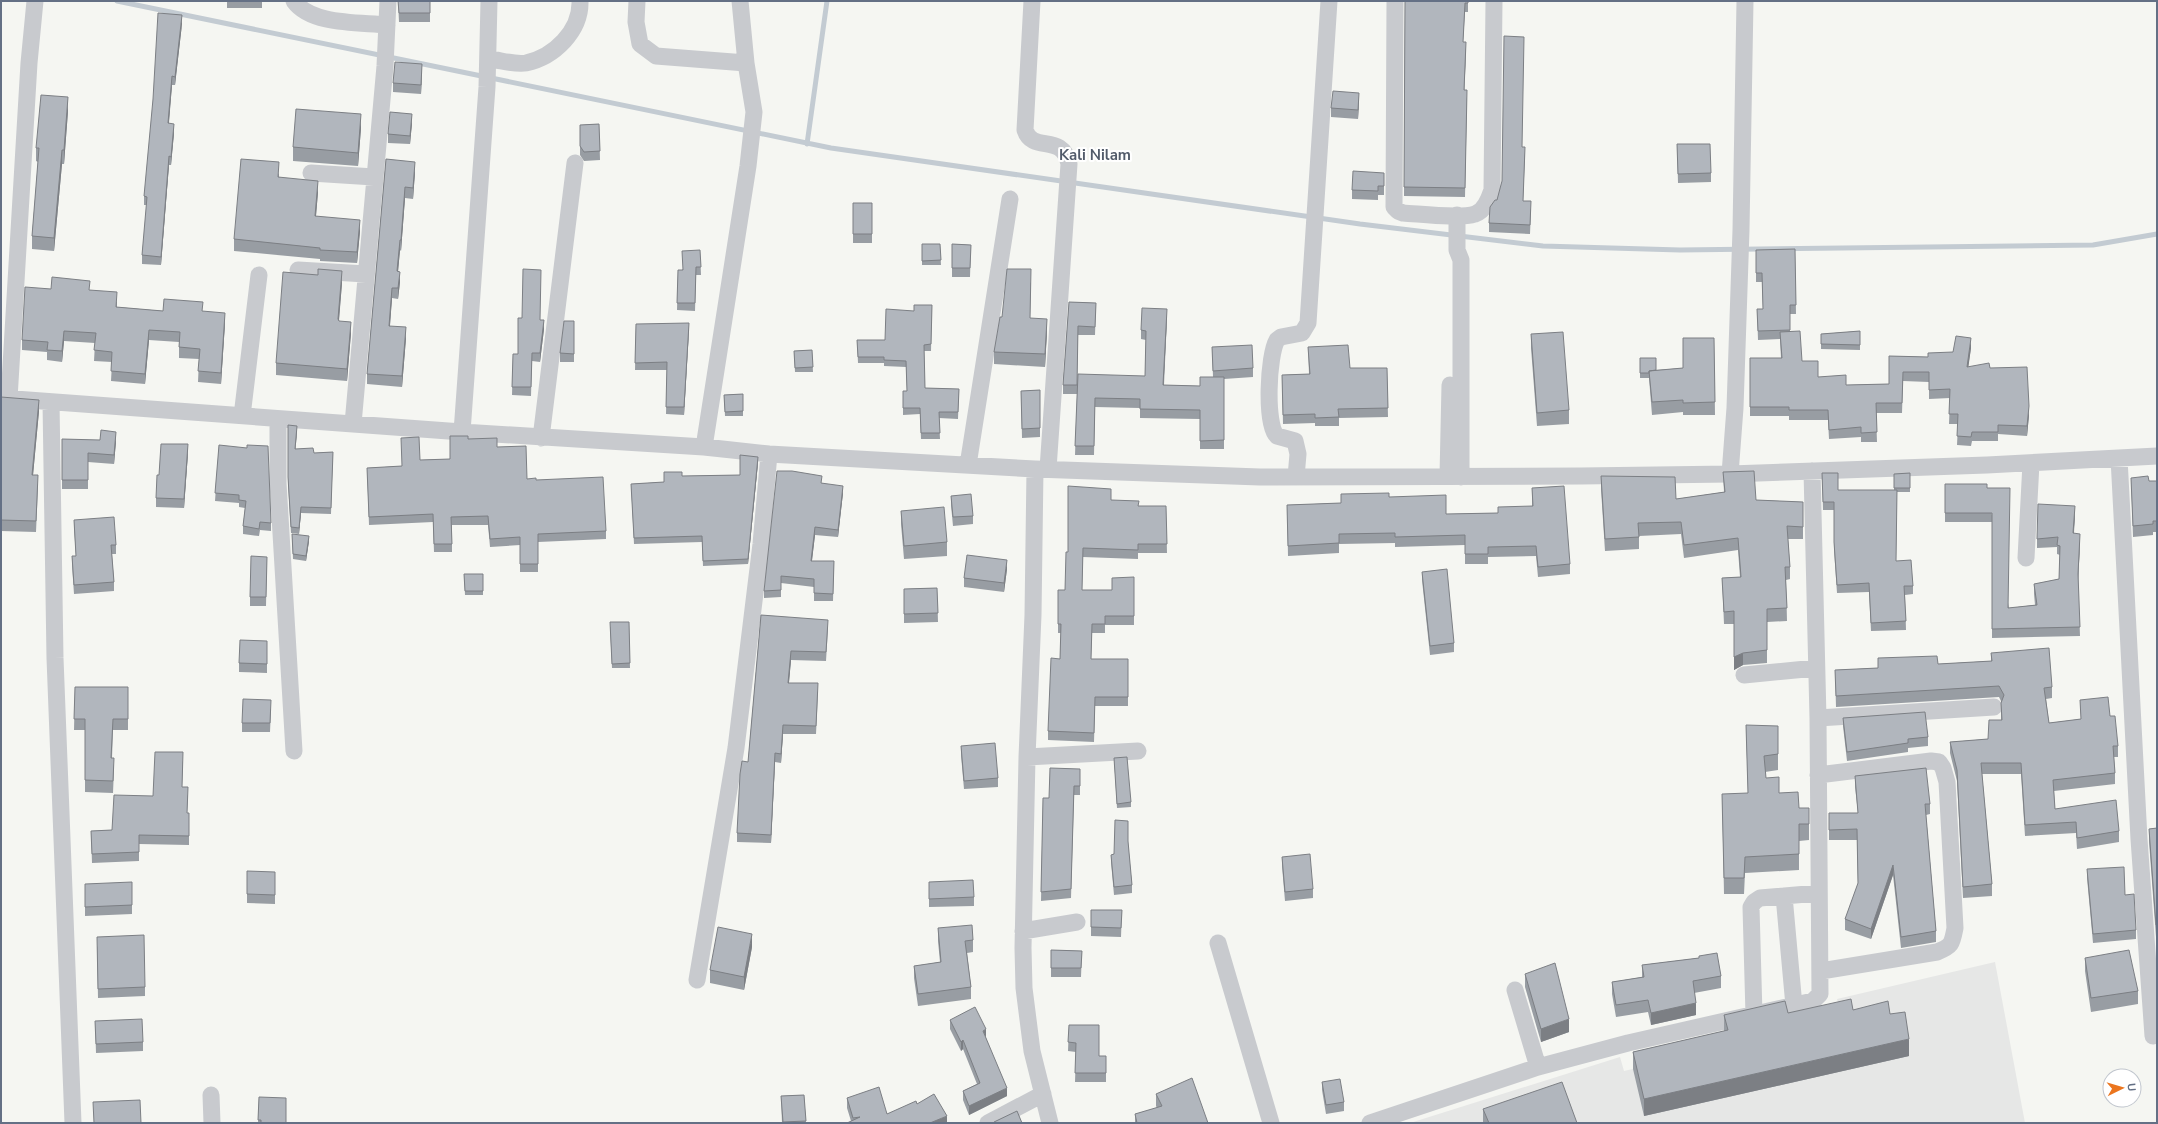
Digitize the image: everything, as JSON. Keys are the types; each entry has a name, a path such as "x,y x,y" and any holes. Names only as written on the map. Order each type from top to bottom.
{"street":[{"path":"294,1 302,10 321,18 388,24"},
{"path":"353,424 374,177 387,47 388,1"},
{"path":"462,432 489,59 489,1"},
{"path":"489,59 525,63 553,52 573,30 580,9 580,1"},
{"path":"637,1 636,22 640,44 656,56 746,64"},
{"path":"704,447 748,166 754,112 746,64 740,1"},
{"path":"1032,1 1025,130 1028,137 1033,141 1057,146 1067,153 1069,164 1041,469 1027,757 1023,931 1024,988 1027,1018 1032,1051 1050,1123"},
{"path":"1296,477 1298,454 1295,441 1277,436 1271,426 1271,370 1276,340 1281,337 1302,332 1308,323 1329,1"},
{"path":"1395,1 1394,207 1398,212 1457,233"},
{"path":"1454,476 1456,339 1460,260 1457,233 1488,203 1492,190 1494,1"},
{"path":"1730,474 1735,408 1742,230 1745,1"},
{"path":"35,2 29,63 5,399 242,416 278,420 541,438 704,447 769,454 1041,469 1296,477 1730,474 2031,463 2157,456"},
{"path":"541,438 575,163"},
{"path":"311,173 374,177"},
{"path":"968,465 1010,199"},
{"path":"298,270 366,274"},
{"path":"242,416 259,275"},
{"path":"51,402 55,658 73,1123"},
{"path":"278,420 278,483 294,751"},
{"path":"697,980 736,748 761,544 769,454"},
{"path":"2119,458 2139,839 2153,1036"},
{"path":"2026,558 2031,463"},
{"path":"1370,1123 1538,1067 1628,1043 1794,1006 1813,1001 1820,994 1818,718 1812,470"},
{"path":"1744,675 1816,668"},
{"path":"1818,718 1994,707"},
{"path":"1027,757 1138,751"},
{"path":"1818,775 1931,761 1939,762 1943,768 1947,782 1955,928 1952,942 1948,948 1937,952 1820,971"},
{"path":"1754,1015 1751,907 1754,902 1760,898 1819,893"},
{"path":"1784,896 1794,1006"},
{"path":"1023,931 1077,922"},
{"path":"1218,943 1271,1123"},
{"path":"1515,990 1538,1067"},
{"path":"988,1123 1043,1094"},
{"path":"211,1095 212,1123"}],"shaded area":[{"path":"1995,962 2025,1123 1410,1123 1620,1057 1624,1071 1728,1047 1723,1027 1842,1017 1837,999"}],"building":[{"path":"398,1 430,1 430,13 399,13"},
{"path":"1405,1 1468,1 1468,3 1465,3 1463,42 1466,42 1464,90 1467,90 1465,188 1404,187"},
{"path":"158,13 182,15 175,77 172,76 168,123 174,124 171,157 169,156 161,257 142,255 147,197 144,196 153,99"},
{"path":"1504,36 1524,37 1522,147 1525,147 1523,201 1531,201 1530,225 1489,223 1490,207 1495,200 1497,200 1502,181"},
{"path":"395,62 422,64 421,85 393,83"},
{"path":"1333,91 1359,93 1358,110 1331,108"},
{"path":"41,95 68,97 64,150 62,150 54,238 32,236 39,148 36,148"},
{"path":"296,109 361,114 358,153 293,147"},
{"path":"390,112 412,114 410,136 388,134"},
{"path":"599,124 600,151 584,152 580,146 580,125"},
{"path":"1677,144 1710,144 1711,173 1678,174"},
{"path":"241,159 279,162 278,177 318,181 315,216 360,220 357,252 320,250 320,248 234,239"},
{"path":"386,159 415,162 413,188 405,187 397,271 400,272 398,288 392,288 389,326 406,327 402,376 367,374"},
{"path":"1353,171 1384,173 1384,186 1378,186 1378,191 1352,190"},
{"path":"853,203 872,203 872,234 853,234"},
{"path":"922,244 940,244 941,260 922,261"},
{"path":"952,244 971,245 970,268 952,268"},
{"path":"1795,249 1796,305 1790,305 1790,330 1758,331 1757,309 1763,309 1762,273 1756,273 1756,250"},
{"path":"700,250 701,267 696,267 695,303 677,303 678,270 683,270 682,251"},
{"path":"318,269 342,271 338,319 339,321 351,322 347,369 276,363 283,272 318,275"},
{"path":"523,269 541,270 540,320 544,320 540,353 532,353 531,387 512,387 513,354 518,354 518,318 522,318"},
{"path":"1007,269 1031,269 1030,318 1047,319 1045,354 994,352 1000,317 1002,317"},
{"path":"52,277 90,281 89,290 117,292 116,307 163,311 164,299 203,302 202,311 225,313 221,373 198,371 200,349 179,347 180,332 149,330 145,374 111,371 112,352 94,350 96,333 64,331 62,351 47,350 48,342 22,340 25,287 51,289"},
{"path":"1069,302 1096,303 1095,327 1078,326 1077,385 1063,385"},
{"path":"914,305 932,305 931,344 924,345 925,388 959,389 958,412 939,412 940,433 921,433 920,408 903,408 903,391 907,391 906,361 884,360 884,357 858,357 857,340 885,340 886,309 914,311"},
{"path":"1142,308 1167,309 1163,385 1200,386 1200,377 1224,377 1224,440 1200,441 1200,410 1140,409 1140,399 1095,398 1094,446 1075,446 1078,374 1145,376 1146,331 1141,330"},
{"path":"564,321 574,321 574,354 560,353"},
{"path":"689,323 684,407 666,407 667,362 635,363 636,324"},
{"path":"1800,331 1802,361 1818,361 1818,377 1846,375 1846,385 1889,384 1889,356 1928,357 1928,353 1953,352 1956,336 1971,338 1967,367 1989,363 1990,368 2027,367 2029,406 2027,426 1998,425 1998,432 1972,432 1971,437 1957,436 1958,414 1949,414 1950,389 1929,390 1929,372 1903,372 1902,403 1876,403 1877,432 1861,433 1861,427 1829,430 1828,410 1789,410 1789,407 1750,407 1750,358 1782,358 1780,332"},
{"path":"1860,331 1860,345 1821,344 1821,334"},
{"path":"1563,332 1569,410 1537,413 1531,334"},
{"path":"1683,338 1714,338 1715,402 1683,403 1683,400 1652,402 1649,371 1683,368"},
{"path":"1252,345 1253,368 1213,371 1212,347"},
{"path":"1348,345 1350,368 1387,368 1388,408 1338,409 1339,417 1315,418 1315,414 1283,415 1282,375 1310,374 1308,347"},
{"path":"812,350 813,367 795,368 794,351"},
{"path":"1640,358 1656,358 1656,370 1649,371 1649,373 1640,373"},
{"path":"1040,390 1040,428 1022,429 1021,391"},
{"path":"743,394 743,411 725,412 724,395"},
{"path":"1,397 39,400 32,475 38,475 36,521 1,520"},
{"path":"288,425 297,426 295,449 313,448 314,453 333,452 331,508 301,507 299,528 291,527 288,477"},
{"path":"101,430 116,432 114,455 88,453 88,480 62,480 62,439 100,440"},
{"path":"450,436 468,436 468,439 497,438 497,447 526,446 527,479 536,478 536,480 603,477 606,531 538,534 538,564 520,564 520,537 490,539 488,516 451,517 452,544 434,544 433,514 369,517 367,468 402,466 401,438 419,437 420,460 450,459"},
{"path":"161,444 188,444 184,499 156,498"},
{"path":"219,445 247,448 247,445 268,446 271,523 260,522 259,529 243,526 246,501 239,500 239,495 215,493"},
{"path":"740,455 758,457 748,559 703,561 702,536 634,538 631,484 664,482 664,472 682,472 682,476 740,475"},
{"path":"777,471 792,471 822,476 821,483 843,486 838,530 815,527 811,561 834,561 833,594 814,593 814,579 781,576 781,590 764,591"},
{"path":"1754,471 1756,500 1803,502 1803,527 1787,526 1790,567 1785,567 1787,608 1767,609 1767,650 1743,653 1734,657 1734,611 1724,612 1722,578 1741,577 1738,538 1684,545 1681,522 1638,523 1639,537 1605,539 1601,476 1675,477 1676,499 1725,492 1723,472"},
{"path":"1822,473 1838,473 1838,490 1897,490 1896,561 1911,560 1913,586 1904,586 1906,621 1871,623 1869,583 1837,585 1834,542 1834,502 1823,502"},
{"path":"1910,473 1910,488 1894,488 1894,474"},
{"path":"2148,476 2149,481 2157,481 2157,521 2153,521 2153,524 2133,526 2131,478"},
{"path":"1945,484 1987,484 1987,488 2010,488 2008,608 2037,605 2034,584 2059,579 2060,546 2057,545 2058,537 2037,539 2038,504 2075,506 2073,533 2080,534 2078,574 2080,627 1992,629 1992,513 1945,513"},
{"path":"1068,486 1111,489 1111,500 1139,501 1138,506 1166,506 1167,544 1138,544 1138,550 1083,548 1082,590 1112,590 1112,578 1134,577 1134,616 1105,616 1105,624 1092,624 1091,659 1128,659 1128,697 1095,697 1094,733 1048,731 1051,658 1060,659 1061,624 1058,624 1058,590 1065,590 1066,552 1068,552"},
{"path":"1564,486 1570,564 1538,567 1536,546 1488,547 1488,554 1465,554 1465,535 1395,537 1395,533 1339,534 1339,543 1288,546 1287,505 1341,503 1341,494 1389,493 1389,497 1446,495 1446,514 1498,513 1498,507 1533,506 1532,488"},
{"path":"971,494 973,516 953,517 951,496"},
{"path":"944,507 947,542 904,546 901,511"},
{"path":"114,517 116,545 111,545 114,582 74,585 72,556 76,556 74,520"},
{"path":"292,534 309,536 306,556 293,554"},
{"path":"967,555 1007,560 1004,583 964,578"},
{"path":"251,556 267,557 266,597 250,597"},
{"path":"1447,569 1454,643 1430,646 1422,572"},
{"path":"464,574 483,574 483,591 465,591"},
{"path":"937,588 938,613 904,614 904,589"},
{"path":"761,615 828,620 826,652 791,651 788,683 818,683 816,726 783,725 781,754 775,753 771,835 737,833 740,774 742,761 748,762"},
{"path":"610,622 629,622 630,663 612,664"},
{"path":"240,640 267,641 267,664 239,663"},
{"path":"2049,648 2052,687 2044,688 2049,723 2081,719 2080,700 2108,697 2110,716 2115,716 2118,746 2113,746 2115,773 2053,780 2055,809 2116,800 2119,831 2077,838 2076,822 2025,825 2021,763 1981,763 1992,884 1963,887 1957,770 1950,742 1988,739 1989,720 2002,720 2001,703 2004,695 1999,686 1836,696 1835,670 1878,668 1878,658 1937,656 1938,664 1992,661 1991,653"},
{"path":"75,687 128,687 128,719 113,719 111,758 114,758 113,781 85,780 85,719 74,719"},
{"path":"243,699 271,700 270,723 242,723"},
{"path":"1925,712 1928,737 1908,739 1908,743 1847,752 1843,718"},
{"path":"1746,725 1778,726 1778,754 1764,756 1766,778 1779,777 1779,793 1798,792 1799,808 1809,808 1809,824 1799,824 1799,854 1745,857 1744,878 1724,878 1722,794 1748,793"},
{"path":"995,743 998,778 964,781 961,746"},
{"path":"155,752 183,752 182,787 188,787 187,813 189,813 189,836 139,835 139,852 92,854 91,831 112,830 114,795 153,796"},
{"path":"1127,757 1131,802 1117,804 1114,758"},
{"path":"1050,768 1080,769 1080,786 1074,786 1071,889 1041,892 1043,798 1049,798"},
{"path":"1926,768 1930,804 1925,804 1936,931 1901,937 1893,865 1871,929 1845,919 1858,883 1857,829 1829,830 1829,813 1858,813 1855,776"},
{"path":"1115,820 1128,821 1128,841 1132,885 1114,887 1111,855 1114,854"},
{"path":"2157,828 2157,925 2156,925 2149,829"},
{"path":"1310,854 1313,889 1285,892 1282,857"},
{"path":"2124,867 2125,895 2134,894 2136,930 2093,934 2087,869"},
{"path":"247,871 275,872 275,895 247,894"},
{"path":"973,880 974,897 929,899 929,882"},
{"path":"132,882 132,905 85,907 85,884"},
{"path":"1091,910 1122,910 1121,928 1091,927"},
{"path":"972,925 973,940 965,941 971,987 918,994 914,966 941,962 938,928"},
{"path":"718,927 752,934 744,977 710,970"},
{"path":"144,935 145,987 98,989 97,937"},
{"path":"1051,950 1082,951 1081,968 1051,968"},
{"path":"2129,950 2138,991 2091,998 2085,958"},
{"path":"1717,953 1721,976 1693,981 1696,1003 1651,1013 1648,1000 1616,1005 1612,982 1644,977 1642,965 1699,958 1699,956"},
{"path":"1555,963 1569,1019 1541,1029 1525,974"},
{"path":"1851,999 1853,1010 1888,1001 1890,1014 1905,1012 1909,1039 1644,1099 1633,1052 1728,1030 1724,1015 1785,1001 1788,1013"},
{"path":"975,1007 986,1029 983,1031 1007,1088 969,1106 963,1091 980,1083 963,1040 961,1042 950,1020"},
{"path":"142,1019 143,1042 96,1044 95,1021"},
{"path":"1069,1025 1099,1025 1099,1056 1106,1056 1106,1073 1075,1073 1076,1043 1068,1042"},
{"path":"1192,1078 1208,1123 1137,1123 1135,1114 1162,1106 1156,1094"},
{"path":"1340,1079 1344,1102 1326,1105 1322,1082"},
{"path":"1562,1082 1577,1123 1489,1123 1483,1109"},
{"path":"879,1087 887,1114 916,1101 917,1104 934,1094 947,1116 930,1123 847,1123 860,1117 853,1118 847,1098"},
{"path":"804,1095 806,1121 783,1122 781,1096"},
{"path":"259,1097 286,1098 286,1123 261,1123 261,1120 258,1120"},
{"path":"140,1100 141,1123 94,1123 93,1102"},
{"path":"1017,1111 1022,1123 994,1122"}],"waterway":[{"path":"117,1 831,148 1360,224 1543,246 1680,250 2093,245 2157,234"},
{"path":"807,144 827,1"}],"district":[{"name":"Kali Nilam","path":"1095,155"}]}
